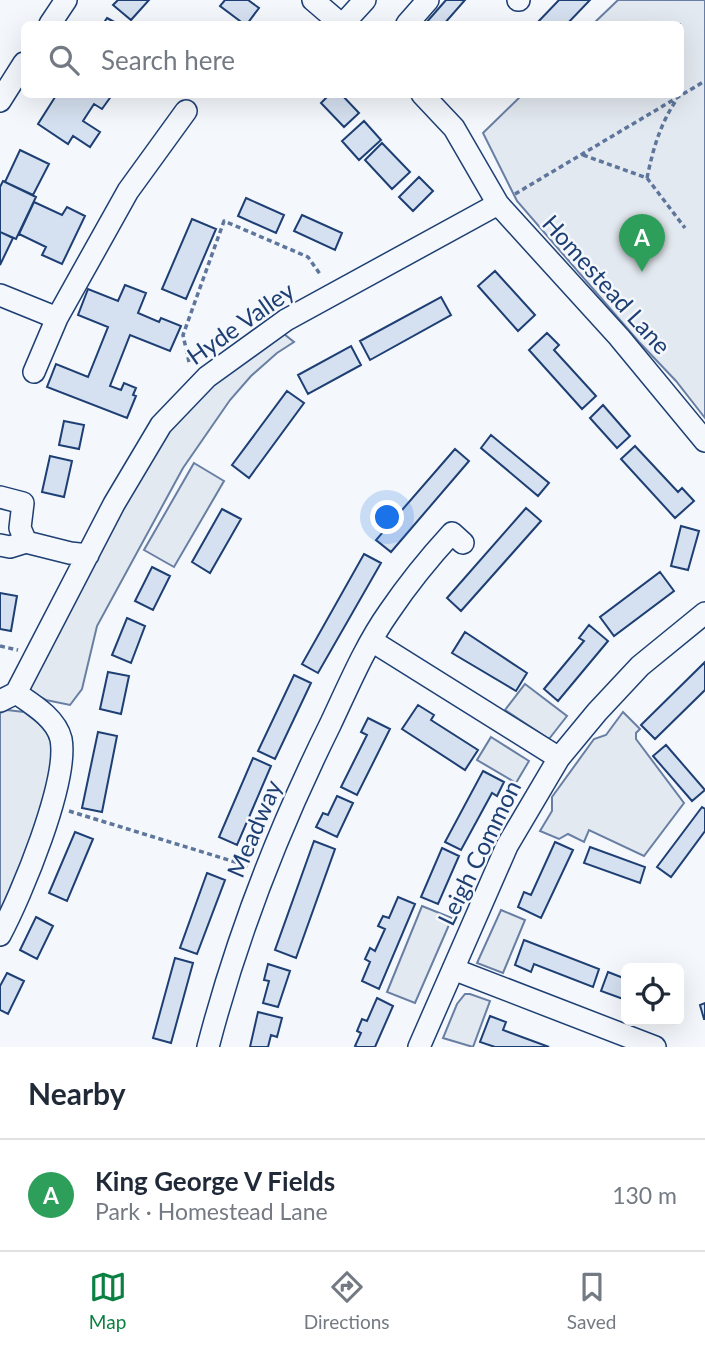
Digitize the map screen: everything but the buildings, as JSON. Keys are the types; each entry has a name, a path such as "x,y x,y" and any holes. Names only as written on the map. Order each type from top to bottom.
{"street":[{"path":"52,21 66,0"},
{"path":"313,0 338,21"},
{"path":"345,21 365,0"},
{"path":"410,21 428,0"},
{"path":"0,101 21,68"},
{"name":"Homestead Lane","path":"426,98 454,128 498,204 619,337 705,441"},
{"path":"34,372 57,318 128,191 186,111"},
{"name":"Hyde Valley","path":"8,697 114,504 161,425 206,377 286,320 498,204"},
{"path":"0,295 57,318"},
{"path":"0,498 23,503 20,528 26,542"},
{"name":"Meadway","path":"208,1047 223,988 264,871 316,752 372,641 387,614 426,561 452,533 463,543"},
{"path":"0,545 10,547 26,542 88,555"},
{"name":"Leigh Common","path":"419,1047 507,846 559,758 640,666 705,613"},
{"path":"372,641 559,758"},
{"path":"0,934 11,914 60,777 61,737 45,713 8,697"},
{"path":"453,970 649,1046"}],"path":[{"path":"684,94 705,81"},
{"path":"498,204 677,98"},
{"path":"647,178 654,145 665,118 678,98"},
{"path":"583,155 647,178 685,228"},
{"path":"189,362 183,335 224,221 308,257 320,274"},
{"path":"51,805 264,871"}],"shaded area":[{"path":"618,0 705,0 705,418 676,381 517,201 483,133 519,98 684,98 684,21 596,21"},
{"path":"279,330 294,342 251,376 230,400 183,468 97,626 82,689 70,705 46,700 25,689 167,428 213,381"},
{"path":"194,463 224,481 174,567 144,550"},
{"path":"525,684 567,716 549,739 505,710"},
{"path":"7,710 24,712 46,729 54,746 55,773 0,919 0,713"},
{"path":"623,712 640,729 636,733 636,739 684,803 644,856 589,830 584,842 568,834 559,839 540,831 552,811 552,797 594,739 606,735"},
{"path":"491,737 529,761 516,783 477,760"},
{"path":"422,906 452,918 415,1003 387,992"},
{"path":"501,910 525,920 503,973 477,963"},
{"path":"465,994 490,1001 473,1047 443,1038 457,1004"}],"place":[{"name":"King George V Fields","path":"642,272"}]}
